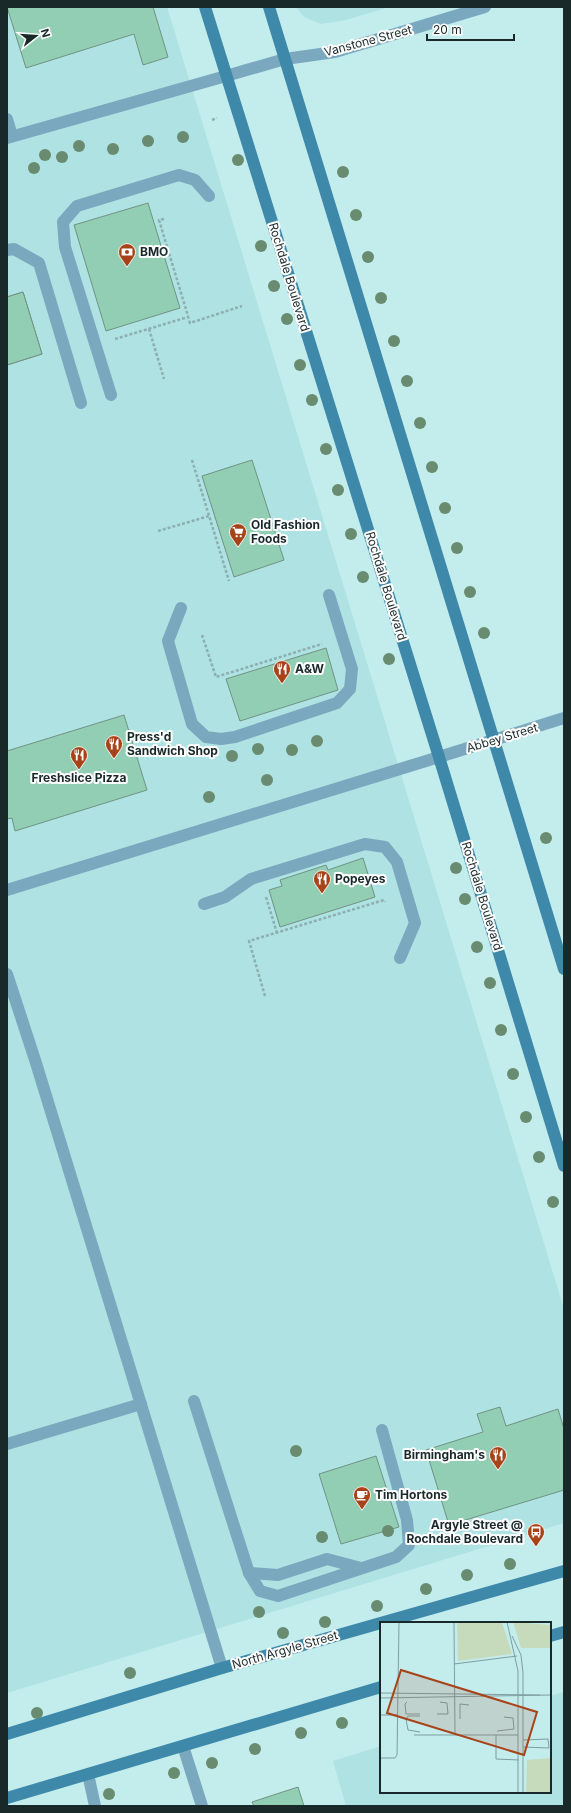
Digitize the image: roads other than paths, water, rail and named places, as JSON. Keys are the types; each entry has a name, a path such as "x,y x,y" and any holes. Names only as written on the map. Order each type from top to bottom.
{"street":[{"name":"Rochdale Boulevard","path":"206,7 226,76 439,757 564,1166"},
{"path":"269,7 564,970"},
{"name":"Vanstone Street","path":"9,137 285,59 335,52 485,7"},
{"path":"7,119 9,137"},
{"path":"111,395 65,246 64,222 77,206 179,175 195,180 209,196"},
{"path":"7,250 14,249 39,263 81,403"},
{"path":"181,608 168,641 192,724 206,737 221,739 235,737 336,703 350,689 352,669 329,595"},
{"name":"Abbey Street","path":"7,890 564,718"},
{"path":"204,904 225,897 251,879 365,844 384,847 397,862 415,923 400,958"},
{"path":"7,974 222,1668"},
{"path":"194,1401 249,1573 260,1590 278,1596 396,1557 409,1545 407,1520 382,1430"},
{"path":"7,1444 141,1404"},
{"path":"249,1573 278,1575 327,1559 361,1568"},
{"name":"North Argyle Street","path":"384,1622 564,1571"},
{"name":"North Argyle Street","path":"7,1734 222,1668 380,1623"},
{"path":"551,1636 564,1632"},
{"path":"7,1798 380,1687"},
{"path":"183,1746 202,1806"},
{"path":"88,1774 95,1806"}],"place":[{"name":"BMO","path":"127,267"},
{"name":"Old Fashion Foods","path":"238,547"},
{"name":"A&W","path":"282,684"},
{"name":"Press'd Sandwich Shop","path":"114,759"},
{"name":"Freshslice Pizza","path":"79,770"},
{"name":"Popeyes","path":"322,894"},
{"name":"Birmingham's","path":"498,1470"},
{"name":"Tim Hortons","path":"362,1510"},
{"name":"Argyle Street @ Rochdale Boulevard","path":"536,1547"}]}
